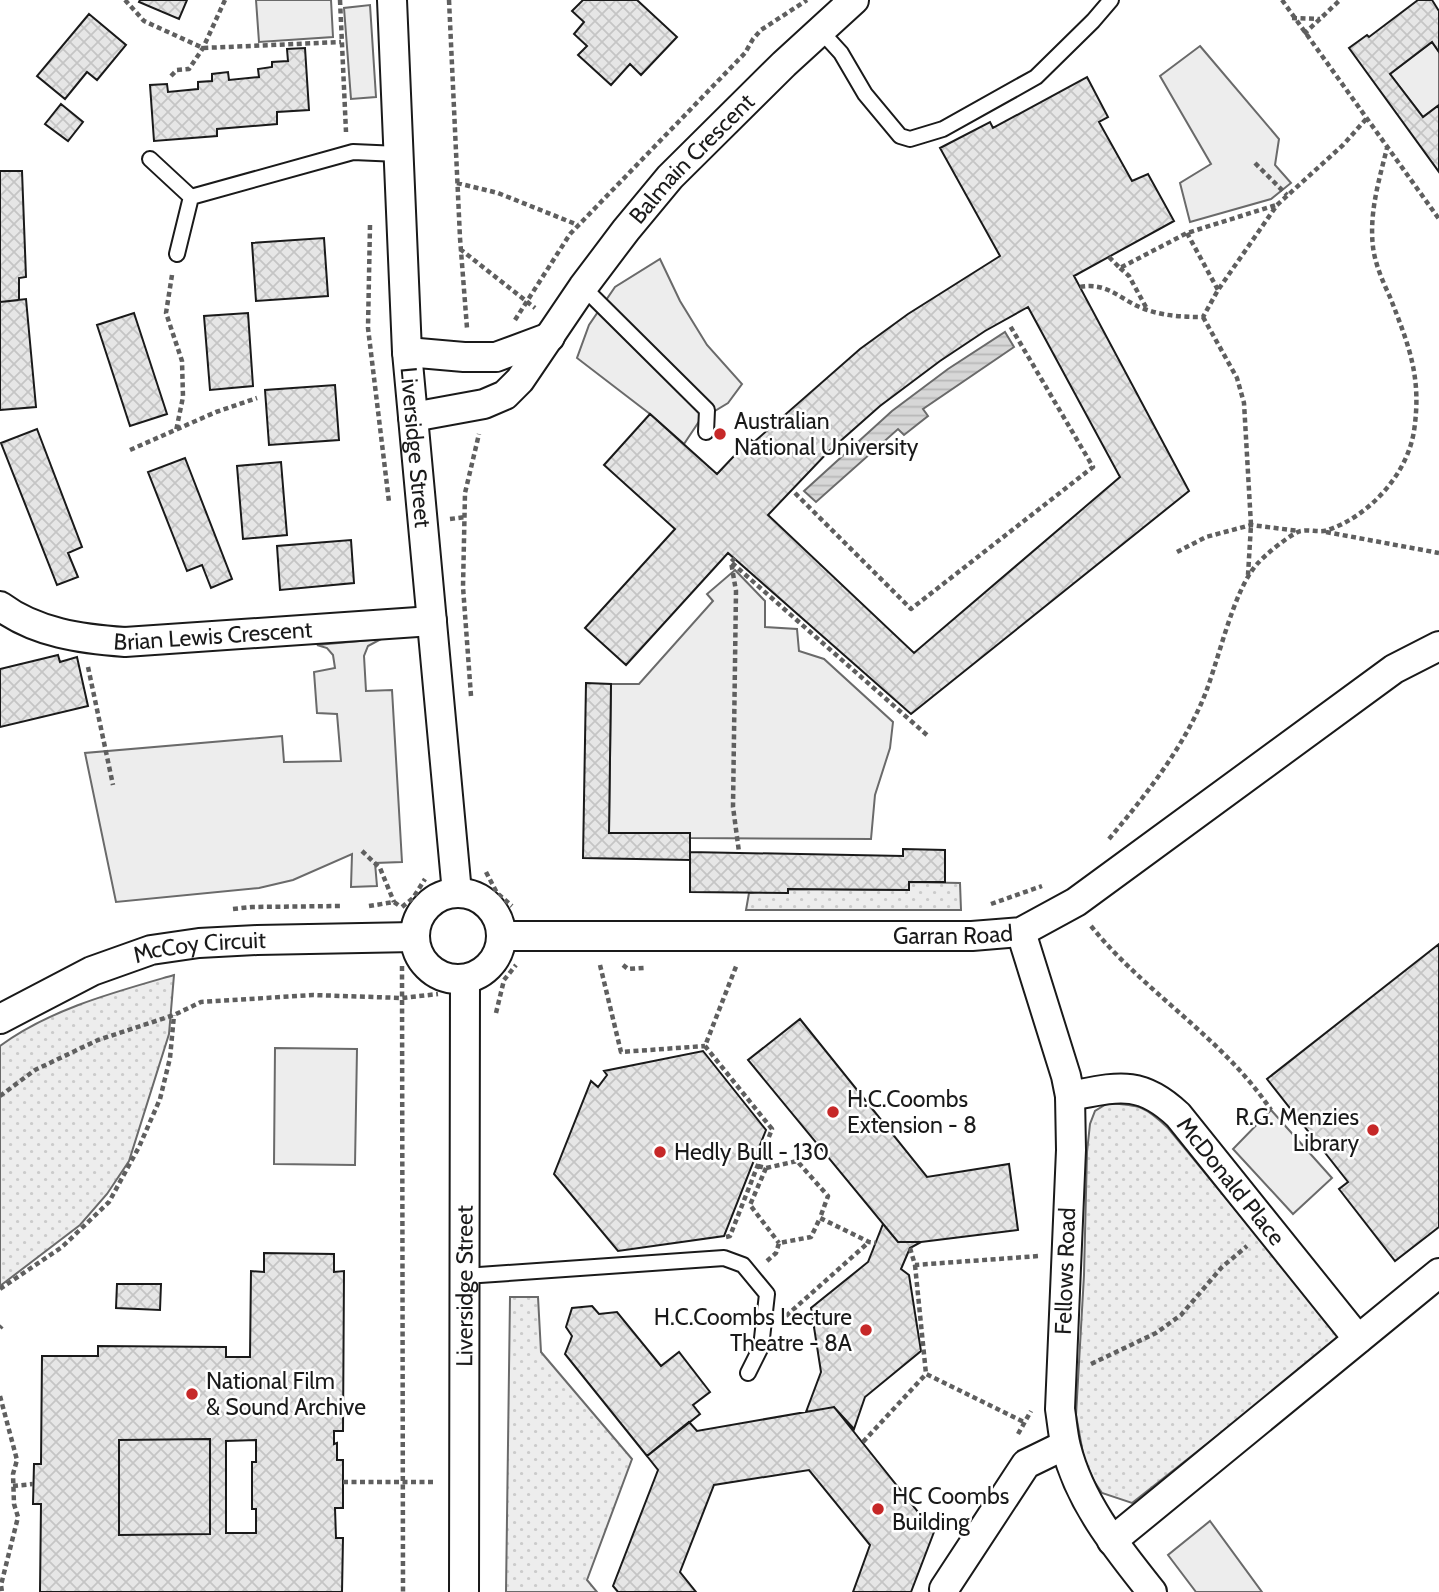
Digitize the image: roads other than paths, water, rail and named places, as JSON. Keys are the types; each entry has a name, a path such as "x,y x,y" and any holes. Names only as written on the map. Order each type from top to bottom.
{"street":[{"name":"Liversidge Street","path":"392,0 407,352 457,893"},
{"name":"Balmain Crescent","path":"413,417 484,404 505,395 520,380 626,230 670,177 854,0"},
{"path":"407,352 496,357 554,331"},
{"name":"Brian Lewis Crescent","path":"0,606 41,628 83,638 125,642 432,621"},
{"name":"Garran Road","path":"501,936 750,949 1021,932 1076,902 1394,669 1439,646"},
{"path":"457,893 472,895 485,902 498,921 501,936 491,964 480,973 465,979 449,978 433,972 421,960 414,937 417,922 424,909 442,895 457,893"},
{"name":"Fellows Road","path":"1021,932 1070,1096 1071,1150 1060,1379 1060,1409 1065,1446 1081,1489 1112,1541 1152,1592"},
{"name":"McCoy Circuit","path":"0,1019 92,971 151,950 198,943 257,940 414,937"},
{"name":"Liversidge Street","path":"464,1592 465,979"},
{"name":"McDonald Place","path":"1070,1096 1112,1088 1140,1090 1160,1097 1178,1115 1358,1339"},
{"path":"1112,1541 1439,1273"},
{"path":"944,1592 1026,1464 1065,1446"}],"lane":[{"path":"820,30 841,53 865,94 900,136 910,139 943,129 1035,77 1111,0"},
{"path":"191,197 353,152 399,154"},
{"path":"150,159 191,197"},
{"path":"177,254 191,197"},
{"path":"583,288 707,410 706,432"},
{"path":"465,1276 724,1258 743,1265 766,1294 761,1347 748,1373"}],"place":[{"name":"Australian National University","path":"720,434"},
{"name":"H.C.Coombs Extension - 8","path":"833,1112"},
{"name":"R.G. Menzies Library","path":"1373,1130"},
{"name":"Hedly Bull - 130","path":"660,1152"},
{"name":"H.C.Coombs Lecture Theatre - 8A","path":"866,1330"},
{"name":"National Film & Sound Archive","path":"192,1394"},
{"name":"HC Coombs Building","path":"878,1509"}]}
